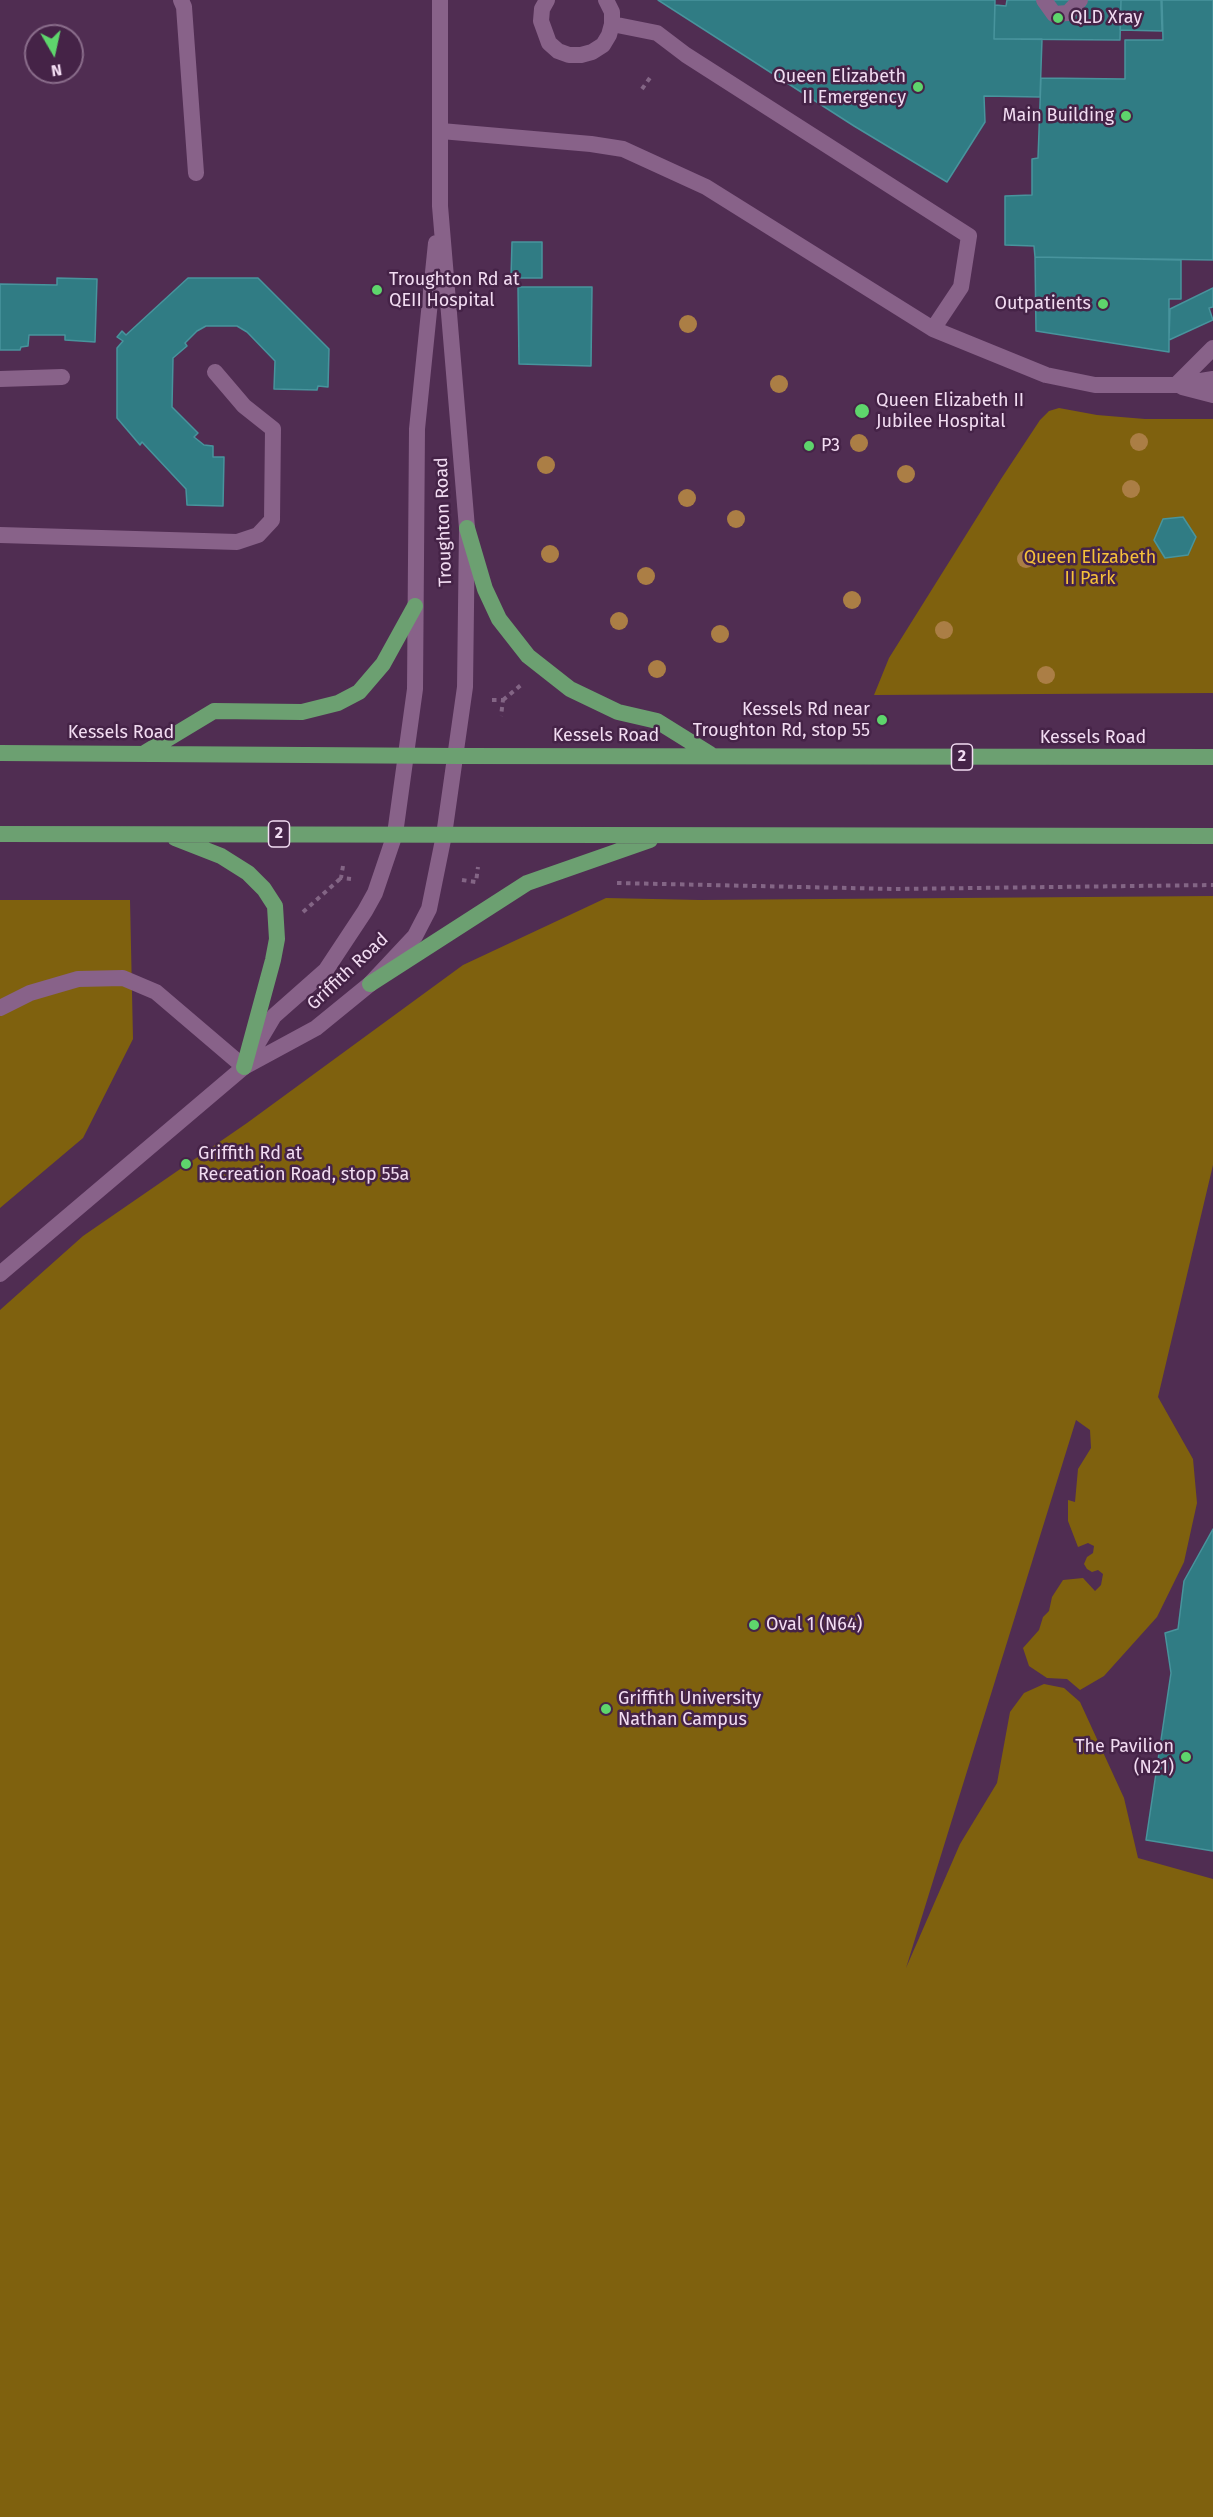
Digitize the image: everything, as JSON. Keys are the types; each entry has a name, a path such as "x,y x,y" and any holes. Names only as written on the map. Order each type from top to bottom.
{"highway":[{"path":"467,528 485,590 499,619 528,656 570,689 618,712 657,721 711,755"},
{"path":"145,753 214,711 302,712 338,703 359,692 383,664 415,606"},
{"name":"Kessels Road","path":"0,753 1213,757"},
{"name":"2","path":"0,834 1213,836"},
{"path":"164,834 221,856 248,873 264,889 275,906 277,939 273,960 244,1067"},
{"path":"370,984 527,883 662,836"}],"street":[{"path":"181,0 184,7 196,173"},
{"name":"Troughton Road","path":"440,0 441,206 467,528 465,687 457,756 444,834"},
{"path":"547,0 542,9 543,32 549,43 558,51 569,55 592,52 603,45 612,24 612,12 606,0"},
{"path":"1044,0 1054,14 1068,13 1080,0"},
{"path":"612,24 657,33 686,55 969,236 961,287 933,328"},
{"path":"441,131 591,144 623,149 706,187 933,328 1046,375 1095,385 1176,385 1213,379"},
{"name":"Troughton Road","path":"395,834 415,689 417,429 441,206"},
{"path":"1176,385 1213,348"},
{"path":"0,535 237,542 258,534 272,520 273,429 244,406 215,372"},
{"path":"0,379 62,377"},
{"path":"1176,385 1213,395"},
{"name":"Griffith Road","path":"244,1067 274,1016 326,970 365,911 375,894 395,834"},
{"name":"Griffith Road","path":"0,1274 244,1067 316,1028 370,984 415,936 429,909 444,834"},
{"path":"0,1008 30,993 78,979 123,978 156,992 244,1067"}],"path":[{"path":"642,88 652,75"},
{"path":"501,716 503,700 527,679"},
{"path":"485,699 503,700"},
{"path":"301,914 341,878 343,867"},
{"path":"458,880 476,882 478,867"},
{"path":"341,878 351,879"},
{"path":"609,883 894,889 1213,885"}],"green space":[{"name":"Queen Elizabeth II Park","path":"1059,408 1097,415 1145,419 1213,419 1213,693 874,695 889,658 1001,479 1040,420 1049,411"},
{"name":"Griffith University Nathan Campus","path":"1213,896 1213,1165 1158,1397 1193,1459 1197,1503 1184,1562 1157,1617 1104,1676 1080,1690 1067,1679 1047,1678 1029,1666 1023,1648 1039,1630 1043,1617 1049,1611 1052,1597 1063,1580 1083,1578 1095,1591 1101,1585 1103,1574 1098,1570 1092,1572 1084,1564 1087,1557 1093,1553 1094,1546 1088,1543 1078,1547 1068,1521 1068,1500 1075,1502 1078,1469 1091,1448 1090,1430 1076,1420 906,1968 960,1844 997,1783 1010,1712 1024,1693 1044,1684 1064,1688 1080,1702 1124,1798 1138,1858 1213,1879 1213,2517 0,2517 0,1310 83,1236 247,1123 463,965 606,898 700,900"},
{"path":"0,900 130,900 133,1039 83,1138 0,1208"}],"building":[{"name":"Queen Elizabeth II Emergency","path":"658,0 995,0 994,39 1042,39 1040,97 984,96 985,122 947,182 854,126"},
{"name":"QLD Xray","path":"1007,0 1121,0 1120,40 994,39 995,5 1006,6"},
{"path":"1121,0 1161,0 1162,31 1120,30"},
{"name":"Main Building","path":"1162,0 1213,0 1213,260 1035,257 1034,246 1005,245 1005,196 1032,195 1032,159 1038,158 1041,78 1125,79 1125,40 1163,40"},
{"path":"512,242 542,242 542,278 511,278"},
{"name":"Outpatients","path":"1035,257 1181,260 1181,299 1169,299 1169,352 1036,331"},
{"path":"57,278 97,279 95,342 65,340 65,335 29,335 28,346 21,347 20,350 0,350 0,284 57,285"},
{"path":"188,278 258,278 329,349 328,387 318,386 317,390 274,389 275,361 247,332 237,326 206,326 197,331 185,343 187,346 173,358 172,407 198,433 194,437 204,445 213,446 213,457 224,457 223,506 187,505 186,489 142,442 140,445 117,418 117,348 123,341 117,337 122,331 126,335"},
{"path":"518,287 592,287 591,366 519,364"},
{"path":"1213,288 1213,307 1209,308 1213,320 1169,340 1170,309"},
{"path":"1183,517 1196,537 1188,555 1165,558 1154,540 1163,519"},
{"name":"The Pavilion (N21)","path":"1213,1529 1213,1851 1146,1840 1171,1673 1165,1633 1178,1629 1184,1581"}],"place":[{"name":"QLD Xray","path":"1058,18"},
{"name":"Queen Elizabeth II Emergency","path":"918,87"},
{"name":"Main Building","path":"1126,116"},
{"name":"Troughton Rd at QEII Hospital","path":"377,290"},
{"name":"Outpatients","path":"1103,304"},
{"name":"Queen Elizabeth II Jubilee Hospital","path":"862,411"},
{"name":"P3","path":"809,446"},
{"name":"Kessels Rd near Troughton Rd, stop 55","path":"882,720"},
{"name":"Griffith Rd at Recreation Road, stop 55a","path":"186,1164"},
{"name":"Oval 1 (N64)","path":"754,1625"},
{"name":"Griffith University Nathan Campus","path":"606,1709"},
{"name":"The Pavilion (N21)","path":"1186,1757"}]}
